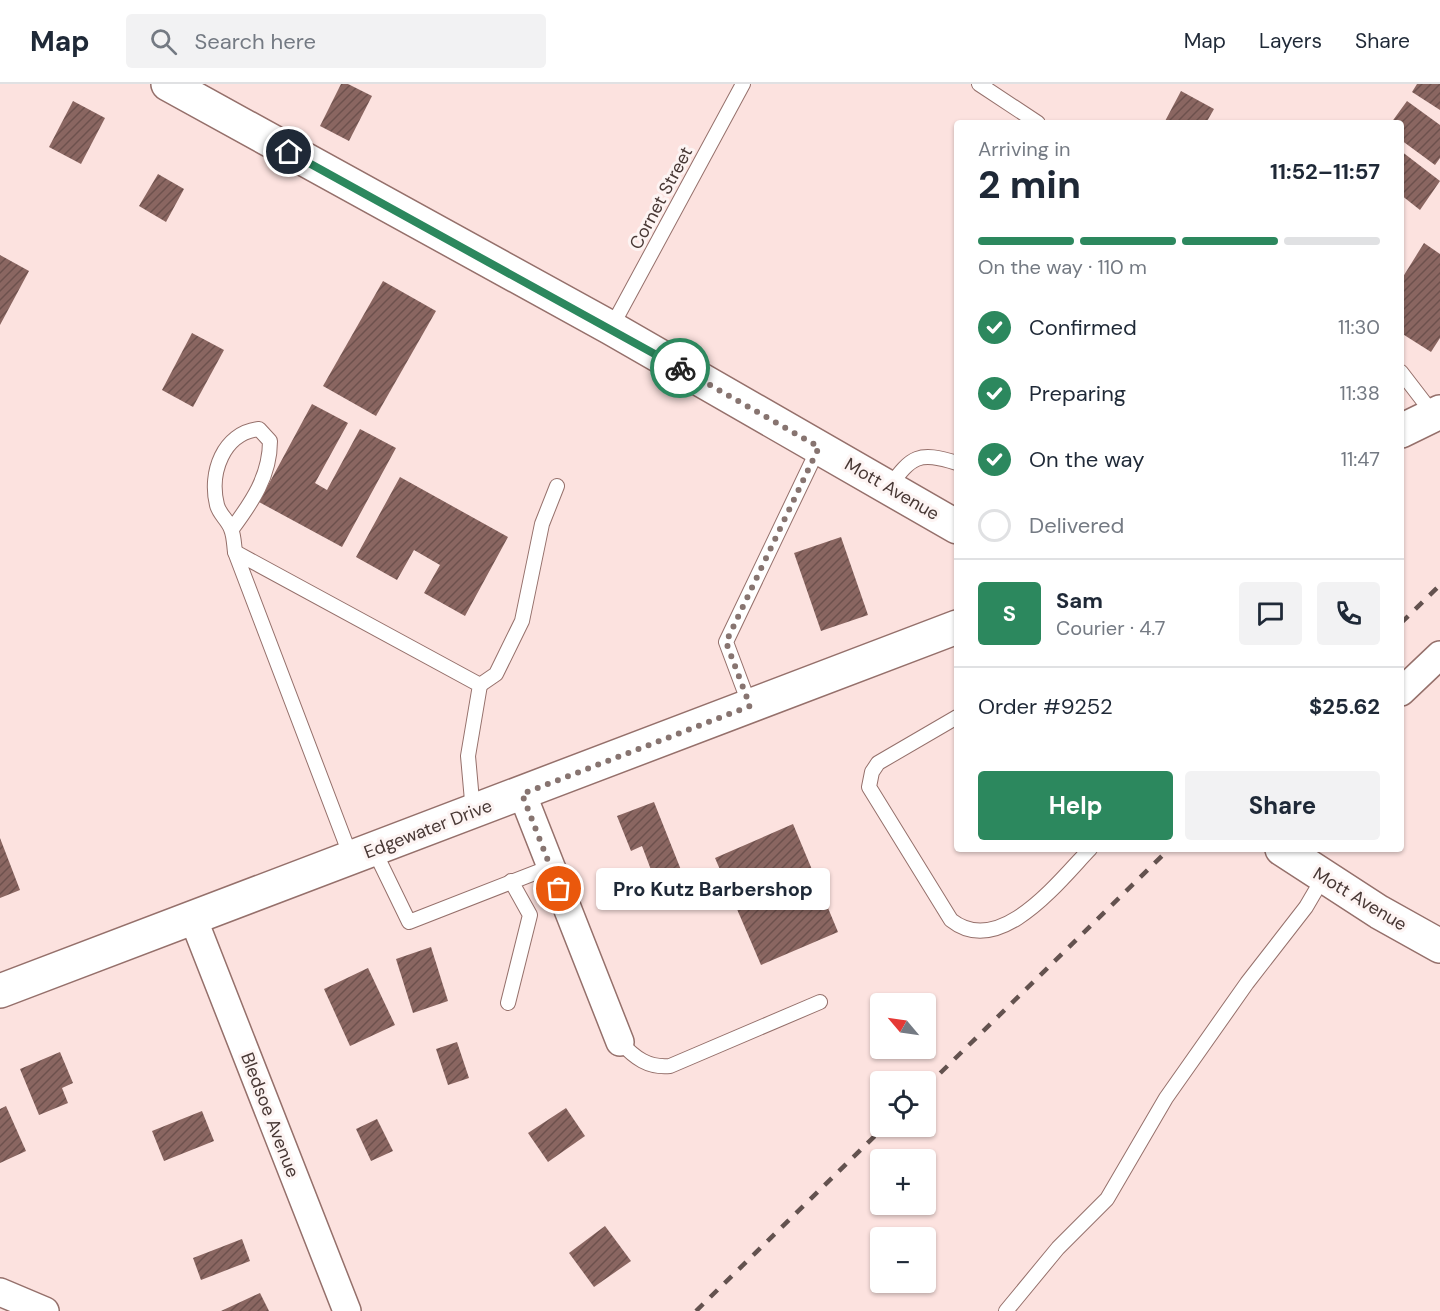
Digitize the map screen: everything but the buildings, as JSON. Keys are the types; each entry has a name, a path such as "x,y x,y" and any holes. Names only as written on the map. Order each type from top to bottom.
{"street":[{"name":"Mott Avenue","path":"168,84 611,328 954,525"},
{"path":"1404,430 1437,414"},
{"name":"Edgewater Drive","path":"0,992 954,628"},
{"path":"1404,689 1440,655"},
{"path":"522,794 620,1042"},
{"name":"Mott Avenue","path":"1286,852 1323,878 1440,946"},
{"name":"Bledsoe Avenue","path":"193,918 347,1311"},
{"path":"0,1292 45,1311"}],"lane":[{"name":"Cornet Street","path":"611,328 743,84"},
{"path":"979,84 1033,120"},
{"path":"1404,376 1437,414"},
{"path":"232,529 247,508 270,464 270,441 259,429 246,430 227,447 218,464 213,489 217,509 232,529 235,552 363,854 409,922 550,867"},
{"path":"750,706 726,642 819,447"},
{"path":"889,487 908,461 928,456 954,462"},
{"path":"474,812 468,756 480,685 496,674 522,621 542,524 557,486"},
{"path":"235,552 480,685"},
{"path":"954,719 878,763 869,780 869,787 951,920 965,929 987,930 1015,922 1087,852"},
{"path":"1006,1311 1058,1248 1107,1199 1166,1098 1247,983 1306,907 1323,878"},
{"path":"508,1003 530,915 511,881"},
{"path":"620,1042 633,1057 645,1063 659,1067 670,1066 820,1002"}],"railway":[{"path":"1404,620 1440,585"},
{"path":"936,1077 1166,852"},
{"path":"696,1311 874,1137"}],"way so far":[{"path":"559,889 522,794 750,706 726,642 819,447 680,368"}],"place":[{"name":"Pro Kutz Barbershop","path":"559,889"}],"route":[{"path":"289,152 680,368"}]}
